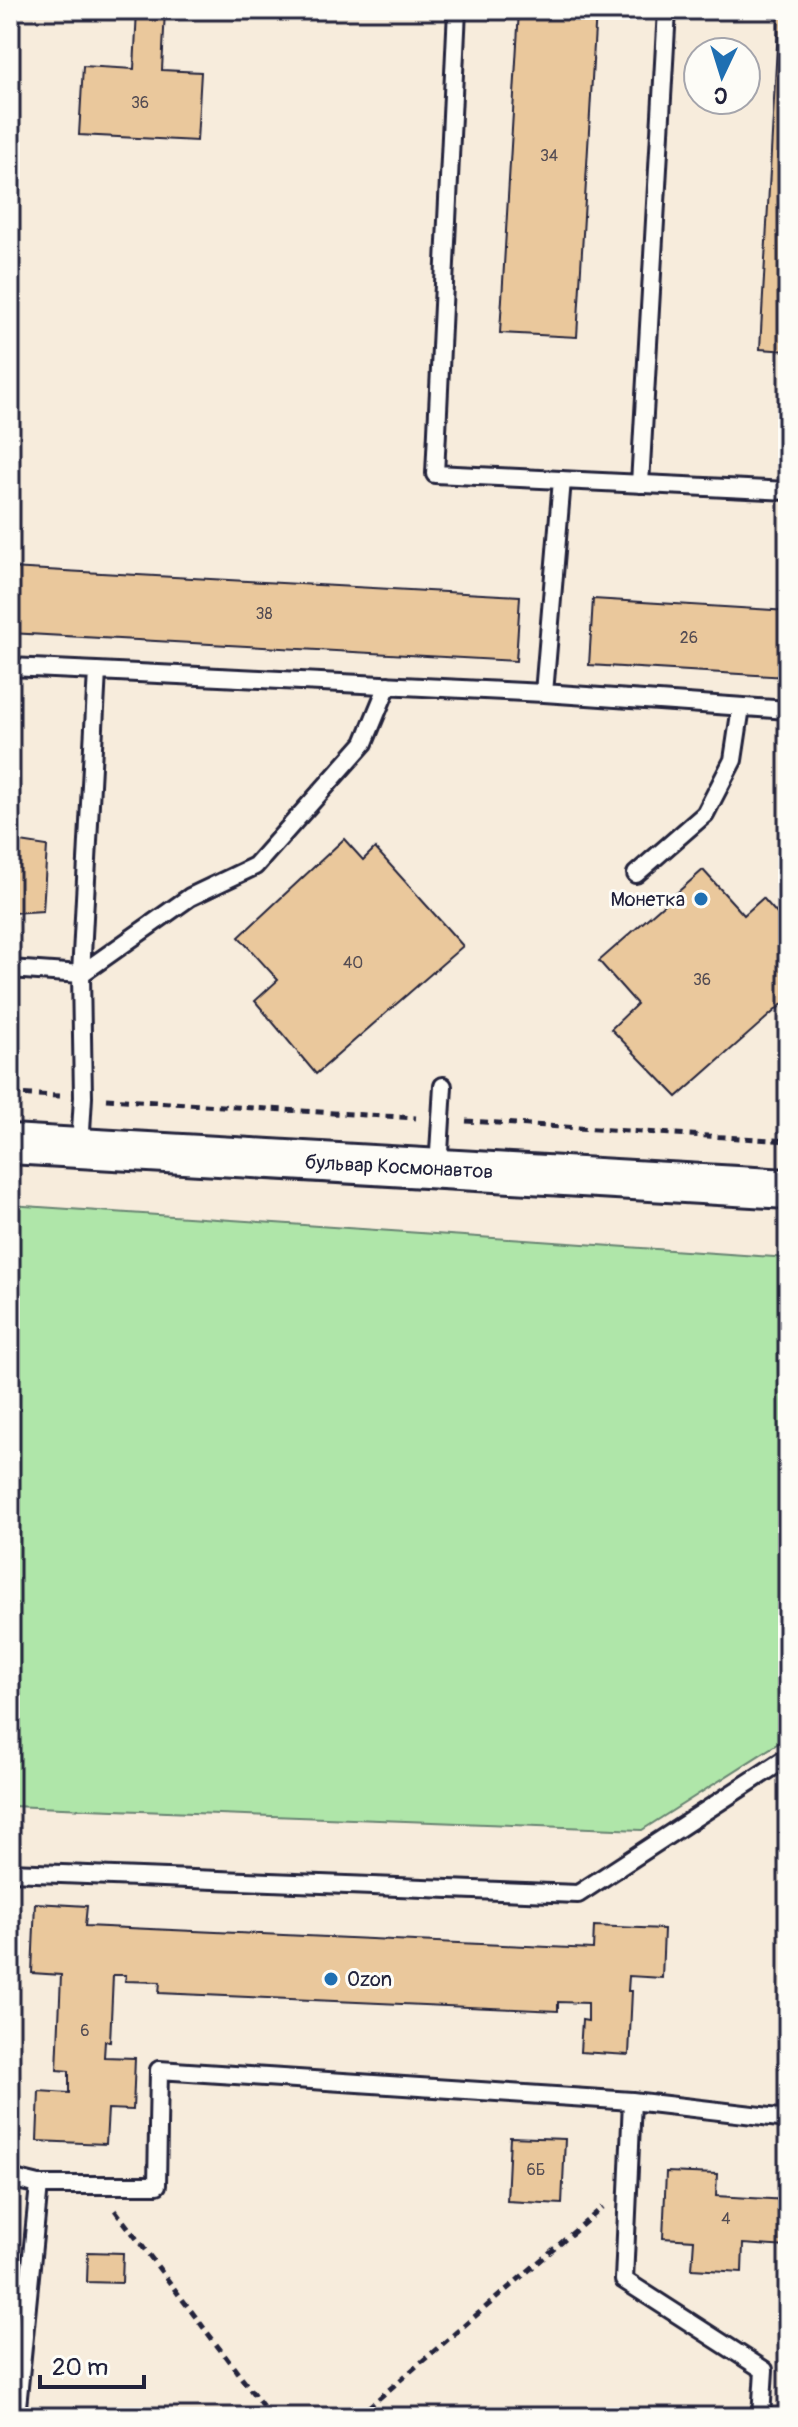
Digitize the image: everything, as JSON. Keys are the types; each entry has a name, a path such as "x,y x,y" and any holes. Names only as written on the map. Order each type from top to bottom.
{"street":[{"name":"бульвар Космонавтов","path":"10,1144 788,1189"}],"lane":[{"path":"457,10 435,474 788,491"},
{"path":"640,484 667,10"},
{"path":"544,693 562,480"},
{"path":"10,667 544,693 788,710"},
{"path":"80,1148 83,1097 81,974 97,671"},
{"path":"10,969 81,974 190,897 255,866 364,743 388,685"},
{"path":"636,874 705,814 733,760 741,707"},
{"path":"438,1169 443,1086"},
{"path":"10,1872 578,1894 788,1757"},
{"path":"10,2178 39,2185 157,2185 159,2070 632,2101 788,2119"},
{"path":"632,2101 624,2280 764,2370 761,2417"},
{"path":"16,2417 39,2185"}],"path":[{"path":"10,1094 788,1141"},
{"path":"96,2185 271,2417"},
{"path":"357,2417 628,2185"}],"green space":[{"path":"10,1205 788,1258 788,1737 642,1830 10,1806"}],"building":[{"path":"137,10 165,10 162,70 201,72 197,141 79,135 83,66 134,69"},
{"path":"519,10 596,10 577,337 500,333"},
{"path":"779,10 788,10 788,351 760,349"},
{"path":"10,568 520,596 516,661 10,633"},
{"path":"593,599 788,611 788,677 589,665"},
{"path":"344,839 363,860 375,848 463,946 316,1074 255,1001 278,980 239,937"},
{"path":"14,841 47,846 43,911 11,913 10,845"},
{"path":"703,870 744,915 763,898 788,926 788,999 677,1097 611,1029 637,1004 599,961"},
{"path":"35,1903 87,1906 85,1926 593,1949 594,1926 664,1929 662,1978 629,1976 628,1991 632,1991 629,2055 580,2052 582,2020 588,2021 588,2003 558,2002 558,2011 159,1993 160,1982 125,1981 126,1975 113,1975 110,2042 105,2041 104,2057 135,2058 133,2110 108,2109 106,2144 37,2141 39,2091 69,2093 69,2071 57,2070 61,1975 32,1973"},
{"path":"510,2137 565,2139 562,2204 507,2201"},
{"path":"666,2172 717,2174 716,2196 788,2200 788,2247 743,2244 742,2272 692,2269 694,2240 663,2238"},
{"path":"88,2252 123,2253 122,2283 87,2282"}],"place":[{"name":"Монетка","path":"701,899"},
{"name":"Ozon","path":"331,1979"}]}
